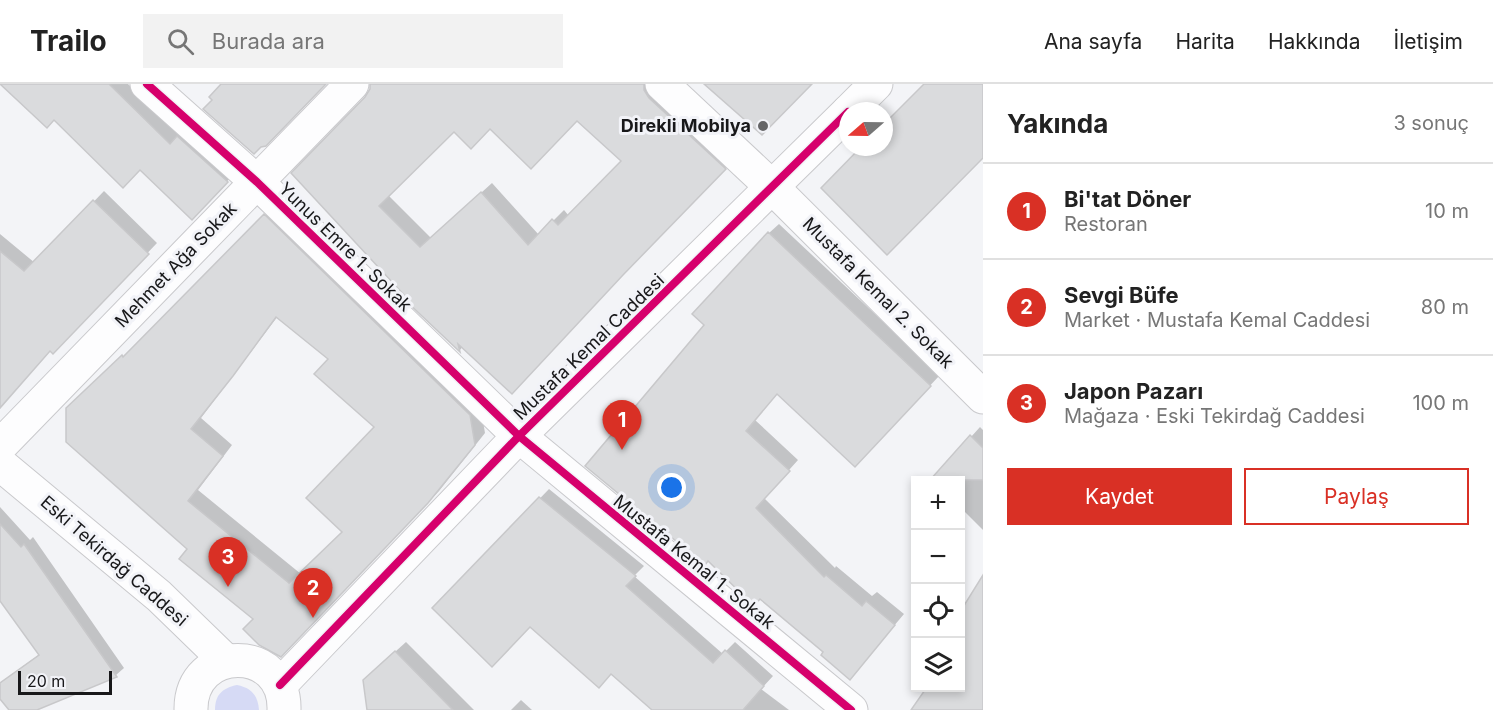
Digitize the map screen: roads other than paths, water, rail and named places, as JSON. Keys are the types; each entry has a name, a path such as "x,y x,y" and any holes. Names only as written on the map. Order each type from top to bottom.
{"street":[{"name":"Yunus Emre 1. Sokak","path":"147,84 257,182 519,436"},
{"name":"Mehmet Ağa Sokak","path":"0,446 352,84"},
{"name":"Mustafa Kemal 2. Sokak","path":"662,84 773,188 983,398"},
{"name":"Mustafa Kemal Caddesi","path":"858,102 876,84"},
{"name":"Mustafa Kemal Caddesi","path":"282,698 519,436 839,121"},
{"name":"Mustafa Kemal 1. Sokak","path":"519,436 851,710"},
{"name":"Eski Tekirdağ Caddesi","path":"0,464 159,597 226,661"},
{"path":"188,709 192,692 200,678 211,668 226,661 242,660 257,663 270,672 282,698"}],"place":[{"name":"Direkli Mobilya","path":"763,126"},
{"name":"Bi'tat Döner","path":"622,450"},
{"name":"Japon Pazarı","path":"228,587"},
{"name":"Sevgi Büfe","path":"313,618"}]}
